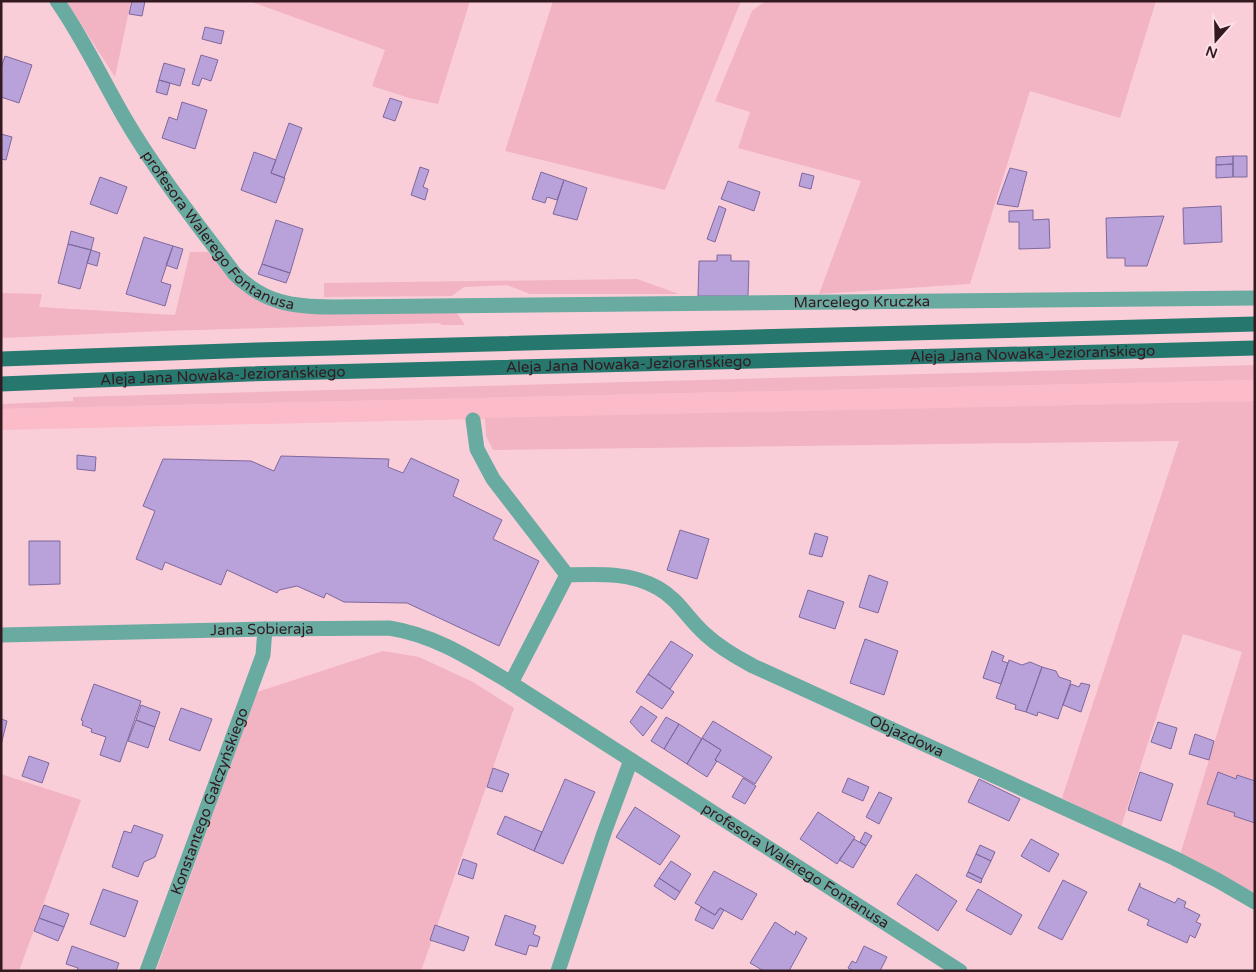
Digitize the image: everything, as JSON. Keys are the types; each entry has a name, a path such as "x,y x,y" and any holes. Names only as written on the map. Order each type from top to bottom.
{"main road":[{"name":"Aleja Jana Nowaka-Jeziorańskiego","path":"1,359 286,349 1255,324"},
{"name":"Aleja Jana Nowaka-Jeziorańskiego","path":"1,384 248,374 1255,348"}],"street":[{"name":"profesora Walerego Fontanusa","path":"57,1 83,42 125,118 165,179 234,273 246,286 268,298 315,307 469,305"},
{"name":"Marcelego Kruczka","path":"469,305 1255,298"},
{"path":"473,420 477,449 493,479 567,575 511,683"},
{"name":"Objazdowa","path":"567,575 602,574 634,578 658,588 677,603 704,634 734,656 753,666 1174,858 1255,902"},
{"name":"Jana Sobieraja","path":"1,635 389,628 409,631 427,637 511,683"},
{"name":"Konstantego Gałczyńskiego","path":"148,971 263,655 265,629"},
{"name":"profesora Walerego Fontanusa","path":"511,683 960,971"},
{"path":"558,971 604,833 632,760"}],"shaded area":[{"path":"66,1 131,1 115,77"},
{"path":"249,1 470,1 438,104 409,98 372,86 385,50"},
{"path":"553,1 741,1 665,190 505,151"},
{"path":"765,1 1156,1 1120,118 1030,91 970,284 819,294 861,181 738,148 750,112 715,101 752,11"},
{"path":"190,252 208,252 242,291 262,302 455,310 465,325 441,325 440,323 1,338 1,293 42,294 39,307 175,315"},
{"path":"637,279 679,294 530,294 507,285 464,287 452,296 324,297 324,283"},
{"path":"1255,365 1255,380 1,409 1,404 73,401 73,397"},
{"path":"1255,380 1255,401 1,430 1,409"},
{"path":"1255,401 1255,893 1180,855 1242,652 1183,634 1121,827 1062,798 1179,441 493,450 486,436 485,418"},
{"path":"383,651 419,657 473,682 514,708 421,971 156,971 257,692"},
{"path":"1,774 81,800 19,971 1,969"}],"building":[{"path":"132,1 145,1 142,16 129,14"},
{"path":"205,27 224,31 221,44 202,39"},
{"path":"201,55 218,60 211,81 202,78 199,86 192,84"},
{"path":"5,56 32,65 19,103 1,97 1,68"},
{"path":"164,63 185,69 180,86 159,80"},
{"path":"159,80 170,83 167,95 156,92"},
{"path":"390,98 402,102 395,121 383,117"},
{"path":"182,102 207,110 195,149 162,138 169,117 177,120"},
{"path":"289,123 302,128 284,178 271,173"},
{"path":"1,134 12,137 6,160 1,159"},
{"path":"254,152 276,160 271,173 285,178 276,203 241,190"},
{"path":"1233,156 1233,164 1216,165 1216,157"},
{"path":"1233,156 1247,156 1247,177 1233,177"},
{"path":"1233,164 1233,177 1216,178 1216,165"},
{"path":"420,167 429,170 423,187 428,189 425,200 411,195"},
{"path":"1010,168 1027,172 1018,207 997,204"},
{"path":"541,172 564,180 557,200 547,197 545,203 532,199"},
{"path":"802,173 814,176 811,189 799,186"},
{"path":"100,177 127,187 117,214 90,204"},
{"path":"564,180 587,188 577,220 553,214"},
{"path":"728,181 760,192 754,211 721,199"},
{"path":"719,206 726,209 715,242 707,239"},
{"path":"1221,206 1222,242 1184,244 1183,208"},
{"path":"1033,210 1033,220 1049,219 1050,248 1019,249 1019,222 1009,222 1009,211"},
{"path":"1164,216 1147,266 1125,266 1125,258 1107,258 1106,218"},
{"path":"276,220 303,229 290,273 262,264"},
{"path":"71,231 94,238 91,250 68,244"},
{"path":"144,237 173,246 161,282 171,285 165,306 126,294"},
{"path":"68,244 91,250 80,289 58,283"},
{"path":"173,246 183,249 177,269 166,265"},
{"path":"91,250 100,253 97,266 87,263"},
{"path":"717,255 731,255 731,261 749,261 748,296 698,296 699,261 717,261"},
{"path":"262,264 290,273 286,283 258,274"},
{"path":"77,455 96,457 95,471 77,469"},
{"path":"281,456 389,459 388,467 403,473 411,458 459,480 453,496 502,520 493,539 539,561 499,646 407,603 344,602 326,593 324,598 297,586 279,590 277,593 227,570 221,585 165,562 162,570 136,559 155,511 143,506 163,459 251,461 274,471"},
{"path":"680,530 709,539 697,579 667,570"},
{"path":"815,533 828,537 822,557 809,554"},
{"path":"29,541 60,541 60,584 29,585"},
{"path":"869,575 888,582 878,613 859,607"},
{"path":"808,590 844,602 835,629 799,617"},
{"path":"865,639 898,651 884,695 850,683"},
{"path":"671,641 693,655 670,689 648,674"},
{"path":"992,651 1004,656 1002,661 1008,663 1001,684 983,678"},
{"path":"1009,660 1022,665 1030,662 1042,667 1026,712 1015,709 1016,705 996,698"},
{"path":"1042,667 1056,671 1059,677 1071,681 1058,719 1038,712 1037,716 1026,712"},
{"path":"648,674 674,692 662,709 636,692"},
{"path":"1081,683 1090,685 1081,712 1063,705 1071,684 1079,687"},
{"path":"94,684 141,701 120,762 100,755 106,737 91,732 92,729 82,725 83,721 81,720"},
{"path":"141,705 160,712 155,727 136,720"},
{"path":"641,706 657,717 643,736 630,722"},
{"path":"181,708 212,719 200,751 169,740"},
{"path":"666,717 679,724 664,749 651,741"},
{"path":"1,719 7,721 1,745"},
{"path":"136,720 155,727 148,748 128,741"},
{"path":"713,721 772,757 755,784 715,760 721,750 702,738"},
{"path":"1158,722 1177,728 1171,749 1151,742"},
{"path":"679,724 702,739 687,764 664,749"},
{"path":"1195,734 1214,741 1209,760 1189,754"},
{"path":"702,738 721,750 715,760 717,761 707,777 687,764"},
{"path":"29,756 49,763 42,783 22,776"},
{"path":"493,768 509,774 502,792 487,787"},
{"path":"1140,772 1173,784 1161,821 1128,810"},
{"path":"1218,772 1236,779 1237,775 1255,781 1255,823 1234,816 1235,813 1207,804"},
{"path":"743,778 756,786 745,804 732,797"},
{"path":"848,778 869,787 863,801 842,792"},
{"path":"565,779 595,792 563,864 534,851"},
{"path":"979,779 1020,799 1009,821 968,802"},
{"path":"879,792 892,798 879,824 866,817"},
{"path":"635,807 680,836 660,865 616,837"},
{"path":"818,812 855,837 837,864 800,839"},
{"path":"505,816 542,832 534,851 497,834"},
{"path":"134,825 163,835 155,857 144,862 138,877 112,867 124,831 131,833"},
{"path":"865,832 872,836 866,846 860,842"},
{"path":"854,839 866,846 853,868 839,860"},
{"path":"1031,839 1059,854 1049,872 1021,856"},
{"path":"980,845 995,852 991,861 976,854"},
{"path":"976,854 991,861 982,879 968,872"},
{"path":"463,859 477,864 473,879 458,874"},
{"path":"671,861 691,874 680,892 659,878"},
{"path":"714,871 757,894 742,920 720,908 715,915 695,903"},
{"path":"968,872 982,879 981,883 966,876"},
{"path":"916,874 957,901 938,931 897,904"},
{"path":"659,878 680,892 675,900 654,886"},
{"path":"1063,880 1087,892 1062,940 1038,928"},
{"path":"1140,883 1140,887 1175,903 1178,898 1186,902 1184,907 1200,915 1196,922 1201,924 1195,938 1190,935 1187,943 1147,925 1149,920 1128,910"},
{"path":"103,889 138,901 125,937 90,924"},
{"path":"978,889 1022,915 1011,935 966,910"},
{"path":"44,905 69,914 64,927 39,918"},
{"path":"701,907 715,915 720,908 724,910 713,929 695,920"},
{"path":"505,915 536,926 533,934 540,937 537,947 529,945 526,955 495,945"},
{"path":"39,918 64,927 58,941 34,931"},
{"path":"775,922 795,935 796,931 807,938 789,971 764,971 750,963"},
{"path":"435,925 469,937 464,951 430,940"},
{"path":"72,946 119,963 116,971 77,971 78,968 66,964"},
{"path":"864,946 887,957 880,971 851,971 848,968 852,961 856,963"}]}
